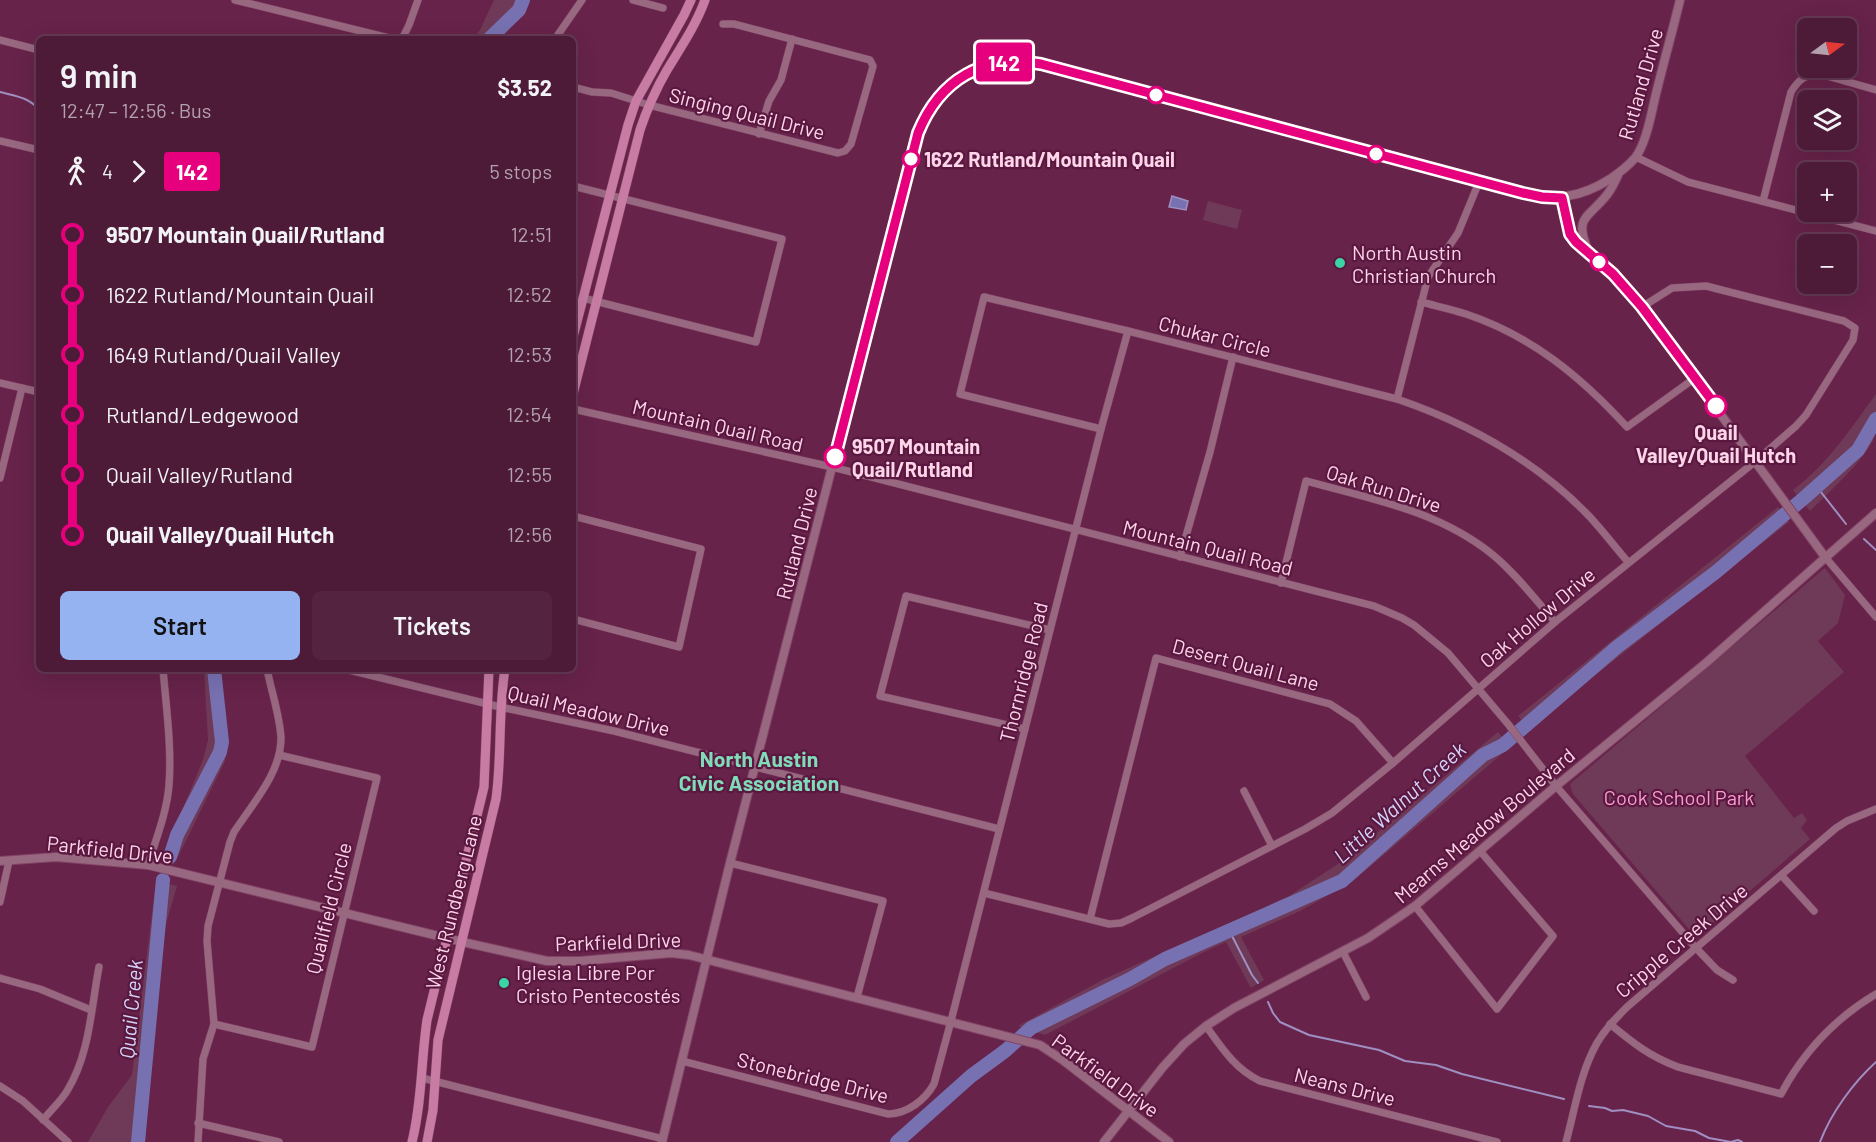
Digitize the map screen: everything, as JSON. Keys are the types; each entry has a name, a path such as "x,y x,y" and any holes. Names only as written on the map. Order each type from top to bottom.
{"main road":[{"path":"576,325 636,101 691,0"},
{"path":"576,382 640,130 649,105 692,30 705,0"},
{"name":"West Rundberg Lane","path":"412,1142 419,1109 424,1041 428,1020 480,808 485,773 489,672"},
{"name":"West Rundberg Lane","path":"427,1142 432,1119 438,1040 494,811 500,773 500,707 505,672"},
{"path":"480,808 494,811"}],"street":[{"path":"235,0 381,36"},
{"path":"404,36 418,0"},
{"path":"557,36 582,0"},
{"path":"633,0 663,8"},
{"name":"Rutland Drive","path":"663,1140 730,863 918,133 924,118 941,94 959,78 977,69 1000,62 1041,64 1479,182 1542,197 1562,198 1596,188 1619,173 1635,158 1650,117 1680,0"},
{"name":"Singing Quail Drive","path":"576,88 592,92 611,93 649,105 838,153 845,151 850,144 872,70 872,62 866,58 734,24 723,24"},
{"path":"759,134 771,95 781,80 792,39"},
{"path":"0,40 36,49"},
{"path":"1763,201 1791,92 1802,78 1810,74 1820,74 1876,90"},
{"path":"0,141 36,149"},
{"path":"1635,158 1688,182 1876,231"},
{"path":"1589,254 1583,239 1582,222 1608,195 1619,173"},
{"path":"1397,399 1428,277 1458,233 1479,182"},
{"path":"576,187 782,238 756,342 583,298"},
{"path":"1562,198 1570,234 1613,274 1642,307 1826,557 1876,617"},
{"name":"Oak Hollow Drive","path":"984,892 1109,924 1127,921 1319,821 1394,762 1555,622 1756,461 1806,415 1853,340 1856,328 1844,321 1706,286 1672,288 1642,307"},
{"name":"Chukar Circle","path":"1101,429 960,394 984,297 1233,357 1397,399 1435,412 1495,442 1519,457 1570,498 1628,562"},
{"path":"1421,302 1464,313 1528,342 1572,372 1627,427 1695,378"},
{"name":"Thornridge Road","path":"951,1021 1101,429 1128,331"},
{"path":"1180,557 1210,452 1233,357"},
{"path":"0,383 36,391"},
{"path":"0,478 22,388"},
{"name":"Mountain Quail Road","path":"576,410 832,467 1374,606 1402,618 1438,643 1479,688 1556,786 1696,948 1717,970 1733,980"},
{"name":"Oak Run Drive","path":"1281,583 1306,481 1403,507 1436,519 1459,531 1506,567 1555,622"},
{"name":"Mearns Meadow Boulevard","path":"1104,1142 1175,1053 1206,1026 1234,1008 1368,938 1415,906 1707,662 1876,513"},
{"path":"576,517 701,549 679,647 576,620"},
{"path":"1025,729 880,696 906,596 1050,630"},
{"name":"Desert Quail Lane","path":"1090,919 1156,658 1330,705 1356,721 1394,762"},
{"path":"148,865 165,811 169,784 170,763 163,672"},
{"path":"198,1142 202,1059 214,1024 207,941 208,926 218,882 234,832 274,772 279,755 280,731 268,672"},
{"name":"Quail Meadow Drive","path":"357,672 500,707 614,731 999,829"},
{"name":"Quailfield Circle","path":"214,1024 312,1047 377,778 279,755"},
{"path":"1244,791 1272,846"},
{"name":"Cripple Creek Drive","path":"1566,1142 1589,1059 1610,1024 1627,1006 1836,828 1876,809"},
{"path":"1415,906 1497,1009 1553,936 1480,851"},
{"name":"Parkfield Drive","path":"5,861 56,858 148,865 529,958 580,961 680,953 706,959 1040,1045 1169,1142"},
{"path":"0,902 5,861"},
{"path":"730,863 883,901 857,997"},
{"path":"1782,876 1814,911"},
{"path":"1343,952 1366,997"},
{"path":"43,1120 67,1092 75,1076 86,1044 99,967"},
{"path":"0,978 39,989 91,1010"},
{"path":"1610,1024 1647,1054 1661,1061 1781,1094 1802,1058 1828,1029 1844,1015 1876,994"},
{"name":"Stonebridge Drive","path":"682,1061 876,1112 894,1114 911,1107 929,1092 934,1084 951,1021"},
{"name":"Neans Drive","path":"1206,1026 1236,1065 1260,1081 1497,1142"},
{"path":"422,1078 663,1140"},
{"path":"0,1086 23,1101 68,1142"},
{"path":"198,1122 279,1142"}],"green space":[{"path":"494,0 529,0 500,36 475,36 480,30"},
{"path":"1208,201 1242,210 1237,229 1203,220"},
{"path":"1876,394 1876,432 1873,441 1848,474 1810,511 1793,490 1817,470"},
{"path":"1778,507 1789,522 1593,677 1530,731 1518,716"},
{"name":"Cook School Park","path":"1825,568 1845,595 1838,623 1818,641 1844,672 1745,756 1794,818 1802,813 1807,820 1801,828 1810,839 1700,934 1694,935 1573,794 1570,784"},
{"path":"204,672 219,672 227,744 225,761 178,857 164,854 203,760 208,740"},
{"path":"1498,732 1510,747 1352,882 1300,911 1241,937 1264,980 1251,988 1226,942 1045,1035 1018,1026 1104,979 1289,896 1347,858"},
{"path":"156,881 177,886 163,934 145,1142 88,1142 108,1107 132,1075"}],"shaded area":[{"path":"1172,196 1188,201 1186,210 1169,207"}],"waterway":[{"name":"Quail Creek","path":"492,36 519,10 523,0"},
{"path":"0,92 26,100 36,107"},
{"name":"Little Walnut Creek","path":"897,1142 971,1076 1031,1028 1165,959 1342,881 1483,755 1503,745 1617,647 1716,572 1804,498 1858,450 1876,419"},
{"path":"1817,487 1846,524"},
{"path":"1864,539 1876,550"},
{"name":"Quail Creek","path":"170,857 177,835 220,752 222,742 214,672"},
{"name":"Quail Creek","path":"138,1142 163,880"},
{"path":"1229,930 1258,983"},
{"path":"1268,1002 1280,1022 1309,1035 1379,1050 1405,1061 1436,1065 1462,1074 1564,1099"},
{"path":"1820,1142 1843,1099 1876,1062"},
{"path":"1589,1106 1612,1111 1623,1110 1648,1116 1666,1126 1695,1131 1709,1138 1742,1142"}],"bus line":[{"name":"142","path":"835,457 918,133 924,118 941,94 959,78 988,65 1014,61 1041,64 1523,193 1562,198 1570,234 1613,274 1642,307 1716,406"}],"place":[{"name":"1622 Rutland/Mountain Quail","path":"911,159"},
{"name":"North Austin Christian Church","path":"1340,263"},
{"name":"Quail Valley/Quail Hutch","path":"1716,406"},
{"name":"9507 Mountain Quail/Rutland","path":"835,457"},
{"name":"Iglesia Libre Por Cristo Pentecostés","path":"504,983"}],"district":[{"name":"North Austin Civic Association","path":"759,770"}]}
